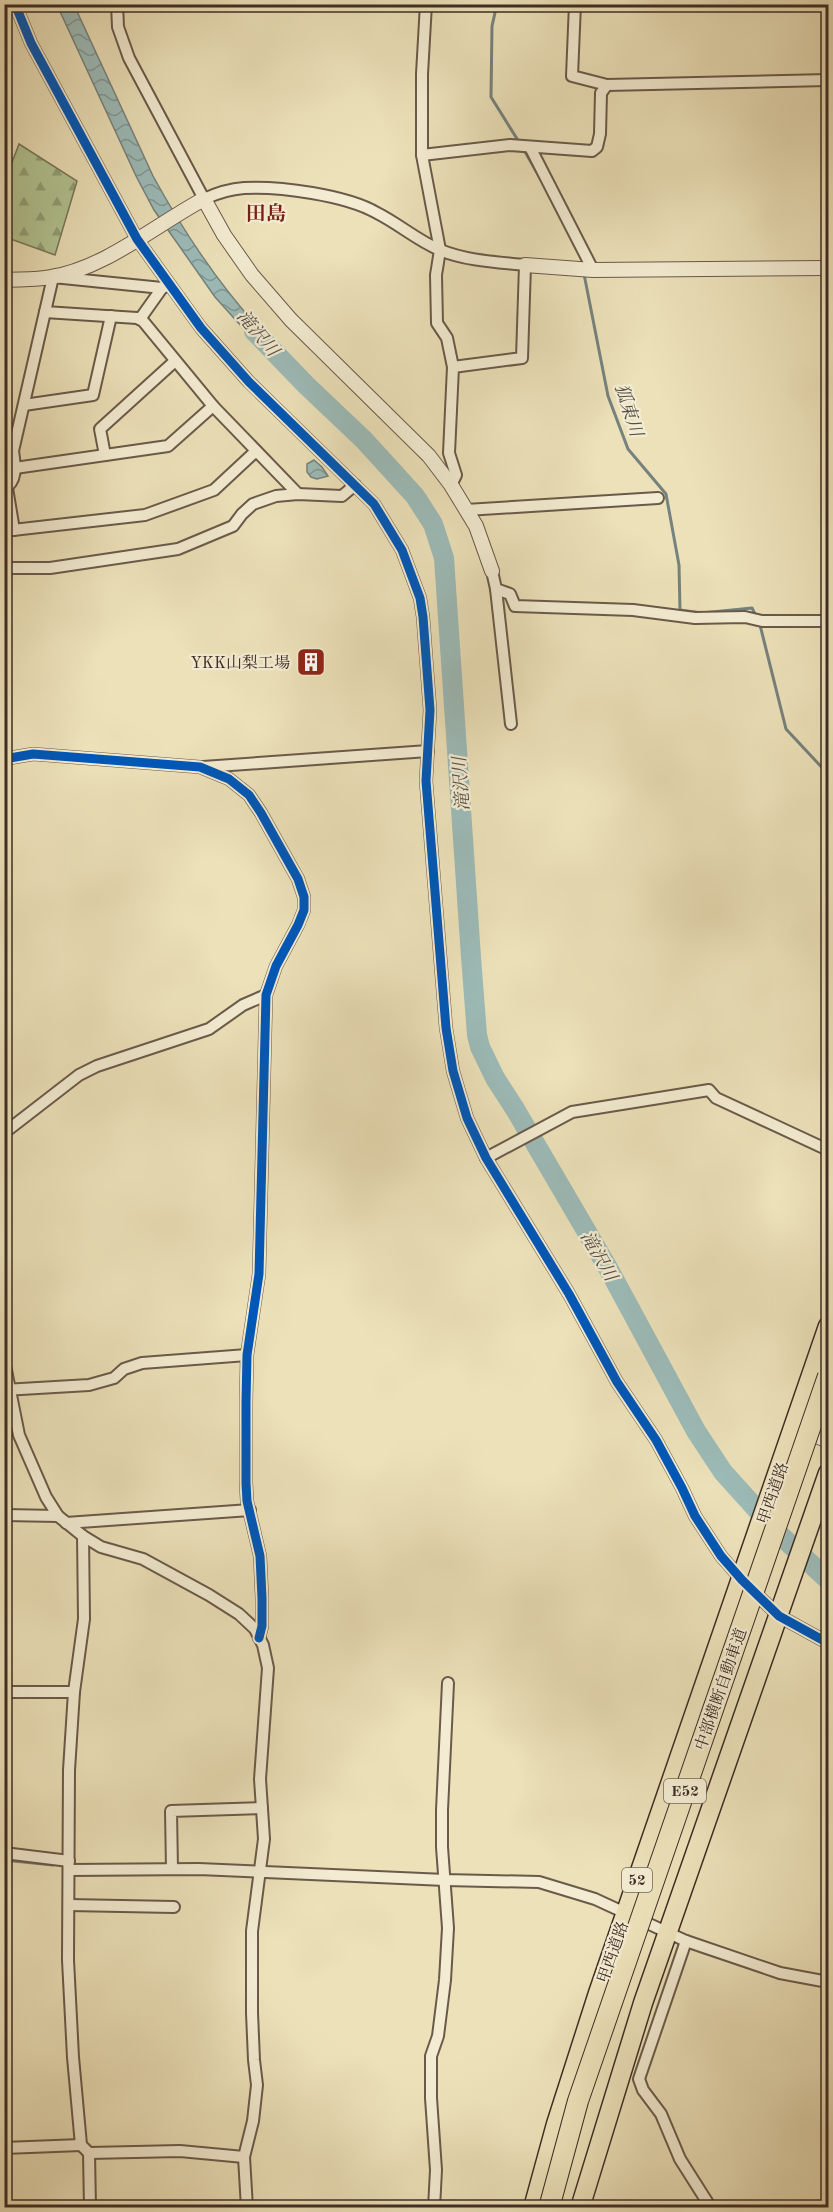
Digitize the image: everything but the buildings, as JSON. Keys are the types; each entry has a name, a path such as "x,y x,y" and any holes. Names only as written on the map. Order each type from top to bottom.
{"highway":[{"name":"甲西道路","path":"533,2208 576,2059 828,1326"},
{"name":"中部横断自動車道","path":"549,2208 578,2101 828,1376"},
{"path":"580,2208 622,2068 668,1931 828,1473"}],"street":[{"path":"15,4 31,43 141,237 166,286 249,382 374,504 405,557 420,598 429,687 426,781 448,1039 453,1071 467,1118 486,1158 569,1294 617,1382 656,1440 695,1516 721,1556 779,1616 828,1643"},
{"path":"117,4 118,27 129,58 200,202 252,275 291,320 429,456 451,485 476,526 496,589 511,724"},
{"path":"426,4 422,74 422,155 440,250 436,275 437,323 447,338 453,368 449,453 456,475 451,485"},
{"path":"575,4 572,76 607,85 828,80"},
{"path":"422,155 510,146 592,151 597,147 600,134 601,93 607,85"},
{"path":"530,147 593,270"},
{"path":"52,277 89,265 218,193 243,188 278,189 356,203 376,212 440,250 469,260 593,270 828,268"},
{"path":"453,368 522,358 525,265"},
{"path":"52,277 14,451 13,481 6,489 9,531 145,514 214,490 256,451"},
{"path":"4,280 52,277 166,286"},
{"path":"141,319 166,286"},
{"path":"45,312 141,319 213,406 298,494"},
{"path":"24,405 93,395 111,316"},
{"path":"105,455 100,429 175,361"},
{"path":"15,468 168,446 213,406"},
{"path":"4,568 50,568 178,549 233,526 242,513 253,504 276,496 298,494 342,496 354,485"},
{"path":"466,510 658,498"},
{"path":"496,589 510,594 515,606 633,610 695,618 745,617 762,621 828,621"},
{"path":"4,759 33,753 200,767 428,752"},
{"path":"200,767 229,779 249,795 298,879 304,897 304,910 270,979 266,995 259,1274 247,1355 246,1483 260,1556 262,1626 259,1638"},
{"path":"4,1133 79,1075 96,1066 209,1029 243,1005 266,995"},
{"path":"486,1158 572,1112 709,1090 716,1098 828,1150"},
{"path":"7,1390 96,1383 114,1378 124,1369 142,1364 247,1355"},
{"path":"4,1360 7,1390 19,1435 46,1497 62,1519 101,1547 143,1559 209,1595 239,1614 255,1629 263,1646 268,1668 260,1779 264,1839 252,1931 252,2013 257,2085 253,2121 244,2157 247,2208"},
{"path":"794,1427 828,1441"},
{"path":"4,1515 62,1519 250,1510"},
{"path":"83,1536 84,1619 74,1692 69,1770 68,1960 73,2057 90,2208"},
{"path":"434,2208 436,2170 431,2098 431,2056 438,2036 445,1980 448,1928 442,1810 448,1683"},
{"path":"4,1692 74,1692"},
{"path":"172,1869 171,1811 262,1808"},
{"path":"4,1853 69,1865 538,1882 595,1899 686,1941 780,1973 828,1982"},
{"path":"69,1905 174,1907"},
{"path":"686,1941 639,2079 661,2114 680,2159 711,2208"},
{"path":"4,2148 180,2151 244,2157"}],"green space":[{"path":"19,144 77,181 55,255 5,237 5,181"}],"water":[{"path":"57,5 74,5 153,176 208,266 240,307 276,346 268,356 215,297 154,210"},
{"path":"314,460 328,476 317,479 311,477 307,472 307,464"}],"waterway":[{"name":"狐東川","path":"497,4 492,26 491,97 519,142"},
{"name":"狐東川","path":"524,150 539,176"},
{"name":"狐東川","path":"584,274 608,396 628,449 666,494 679,565 680,610 702,613 752,608 756,616"},
{"name":"滝沢川","path":"254,331 364,440 415,496 433,524 444,558 471,957 480,1047 495,1078 608,1268 696,1431 723,1472 778,1533 828,1580"},
{"name":"狐東川","path":"760,625 786,729 828,774"},
{"path":"4,1860 53,1865"}],"cycle path":[{"path":"15,4 31,43 137,239 201,328 249,382 374,504 402,550 420,598 423,617 430,710 426,781 446,1028 453,1071 467,1118 486,1158 569,1294 617,1382 656,1440 695,1516 721,1556 779,1616 828,1643"},
{"path":"4,759 33,754 200,767 229,779 249,795 261,813 298,879 304,897 304,910 276,966 266,995 259,1274 247,1355 246,1402 247,1501 260,1556 262,1626 259,1638"}],"place":[{"name":"YKK山梨工場","path":"311,662"}],"district":[{"name":"田島","path":"266,213"}]}
